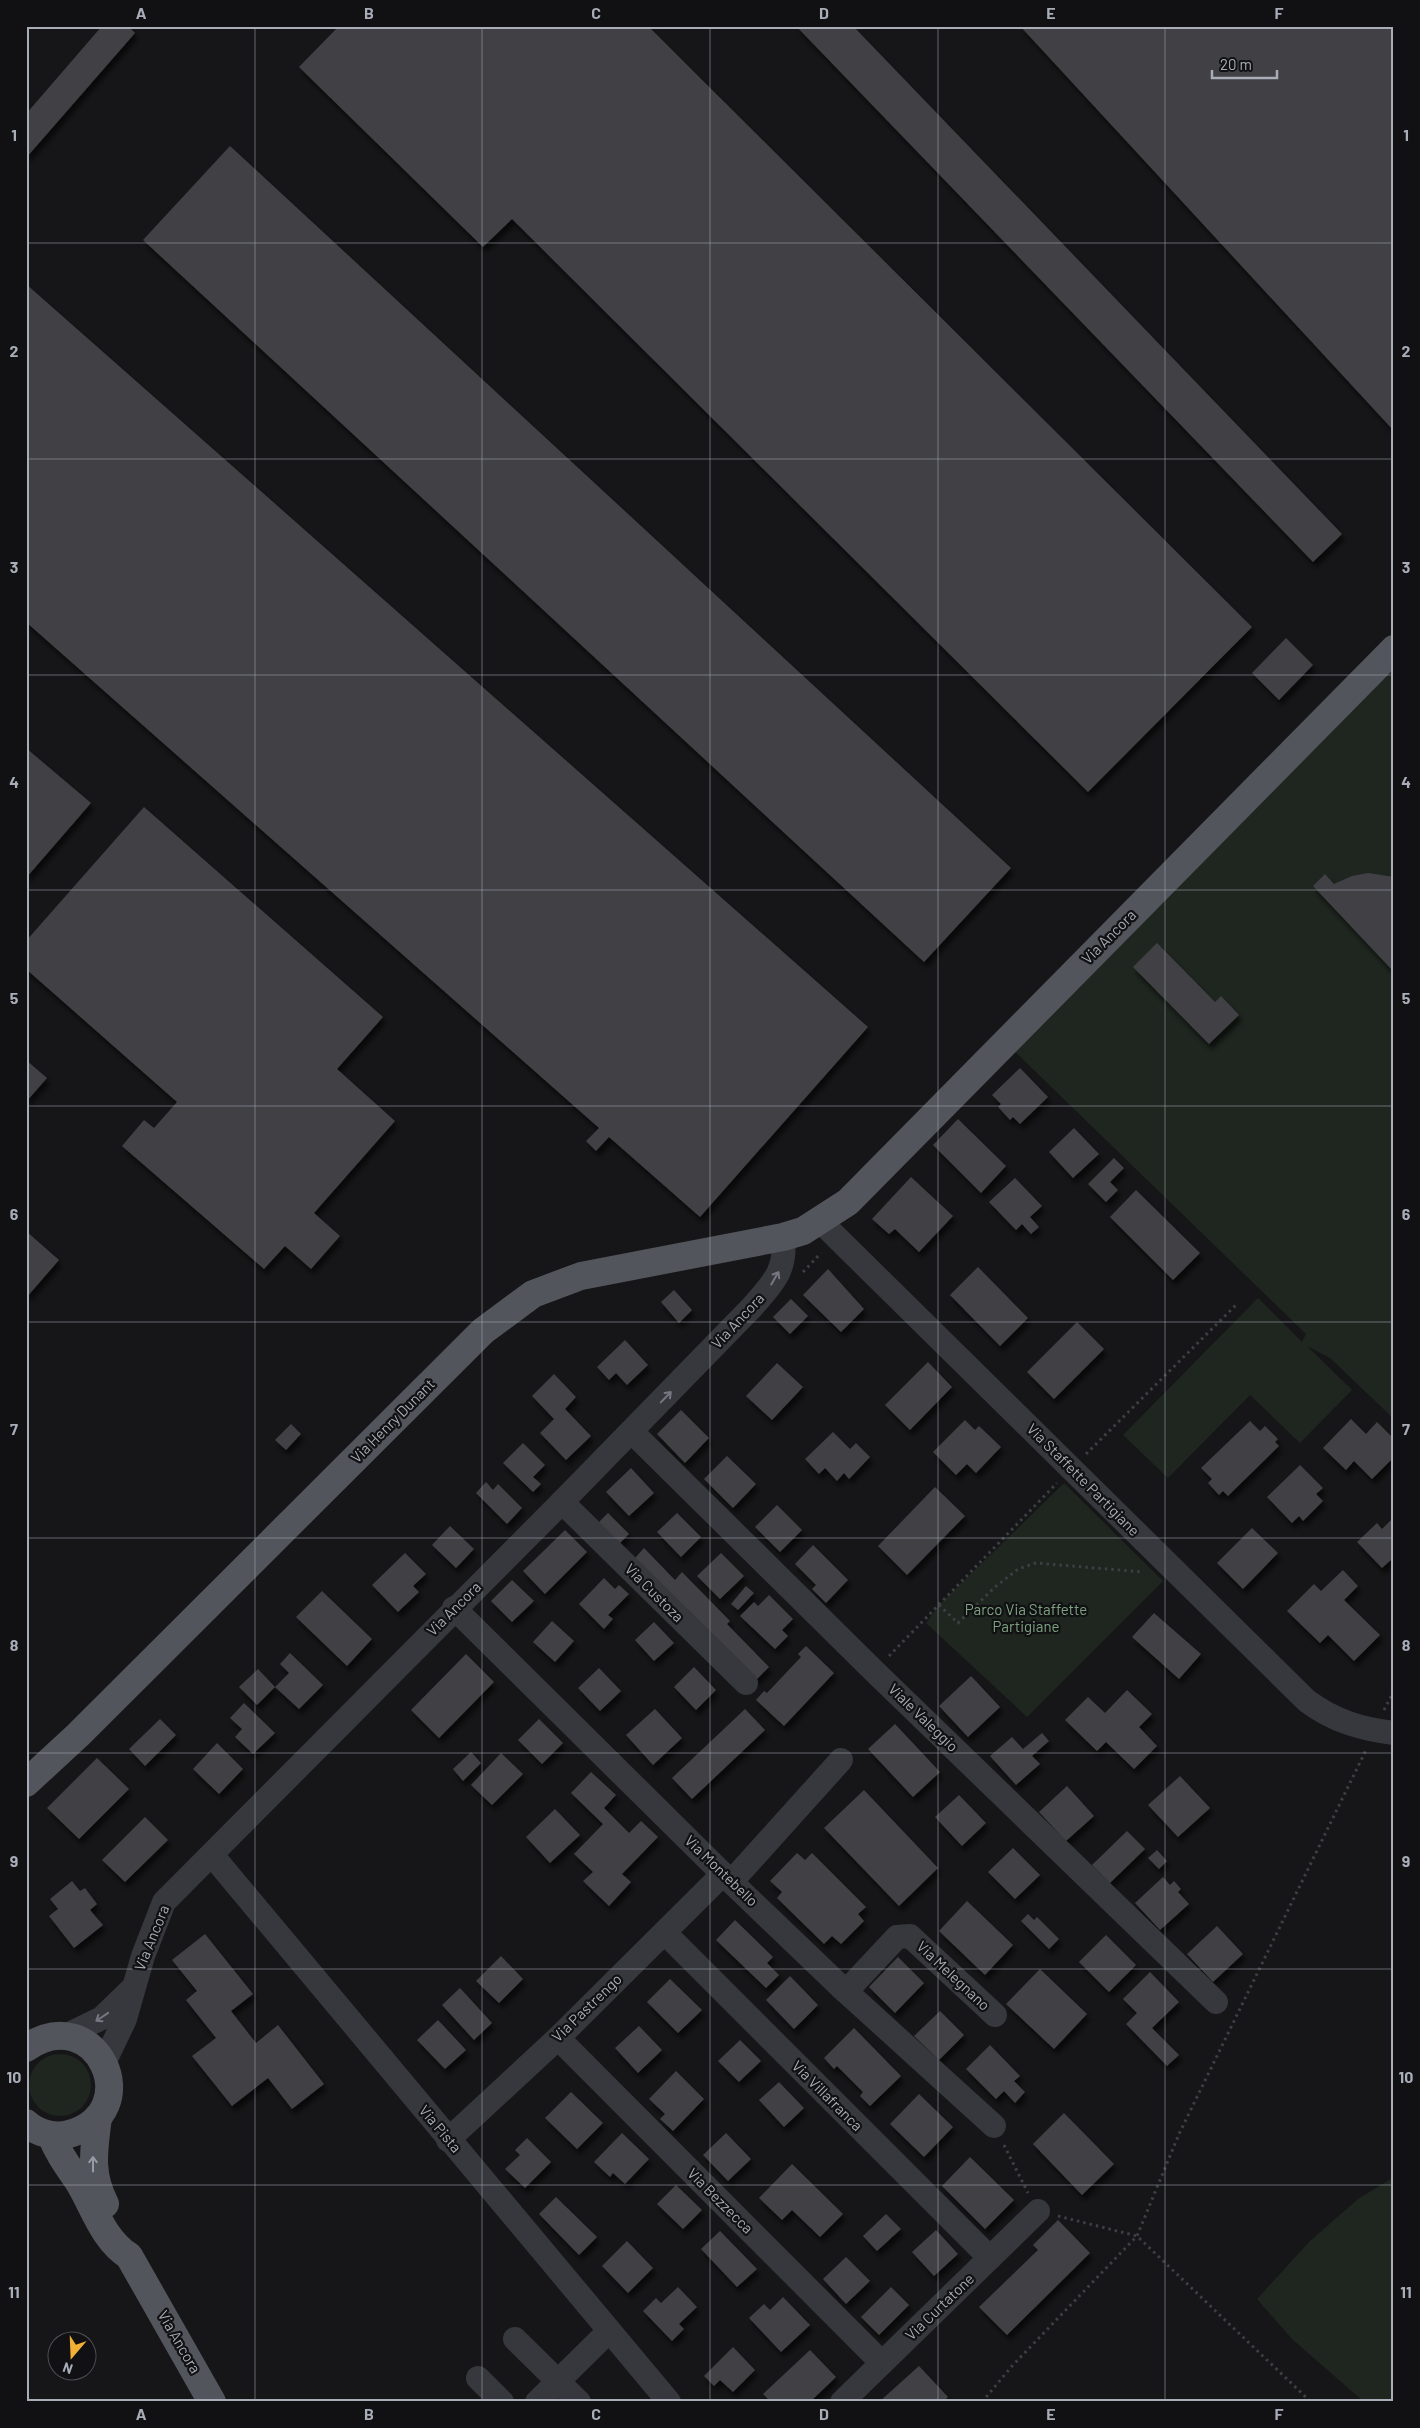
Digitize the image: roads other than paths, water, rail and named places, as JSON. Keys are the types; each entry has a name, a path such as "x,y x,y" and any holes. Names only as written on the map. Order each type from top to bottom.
{"main road":[{"name":"Via Ancora","path":"783,1237 803,1231 848,1202 1390,661"},
{"name":"Via Henry Dunant","path":"78,1735 483,1331 533,1294 581,1276 783,1237"},
{"path":"26,1764 78,1735"},
{"path":"26,1783 78,1735"},
{"path":"26,2026 62,2036"},
{"name":"Via Ancora","path":"26,2048 37,2040 62,2036 89,2045 104,2063 109,2078 109,2095 98,2117 94,2174 98,2191 130,2245 130,2256 212,2402"},
{"name":"Via Ancora","path":"98,2117 82,2130 66,2135 51,2135 59,2155 78,2181 100,2222 118,2249 130,2256"},
{"path":"26,2123 34,2129 51,2135"}],"street":[{"name":"Via Staffette Partigiane","path":"820,1221 1307,1701 1325,1714 1374,1730"},
{"name":"Via Ancora","path":"104,2063 125,2019 132,1989 164,1902 454,1608 632,1432 777,1278 785,1253 783,1237"},
{"name":"Viale Valeggio","path":"632,1432 874,1671 1216,2002"},
{"name":"Via Custoza","path":"562,1502 746,1683"},
{"name":"Via Montebello","path":"454,1608 727,1878 842,1988 994,2126"},
{"name":"Via Pastrengo","path":"448,2140 558,2038 665,1933 727,1878 841,1760"},
{"name":"Via Pista","path":"212,1855 668,2402"},
{"name":"Via Villafranca","path":"665,1933 990,2258"},
{"name":"Via Melegnano","path":"842,1988 852,1984 897,1937 910,1936 995,2015"},
{"name":"Via Ancora","path":"62,2036 102,2018 132,1989"},
{"name":"Via Bezzecca","path":"558,2038 882,2363"},
{"name":"Via Curtatone","path":"842,2402 1038,2211"},
{"path":"537,2402 609,2331"},
{"path":"515,2339 579,2402"},
{"path":"478,2378 502,2402"}],"park label":[{"name":"Parco Via Staffette Partigiane","path":"1026,1618"}]}
